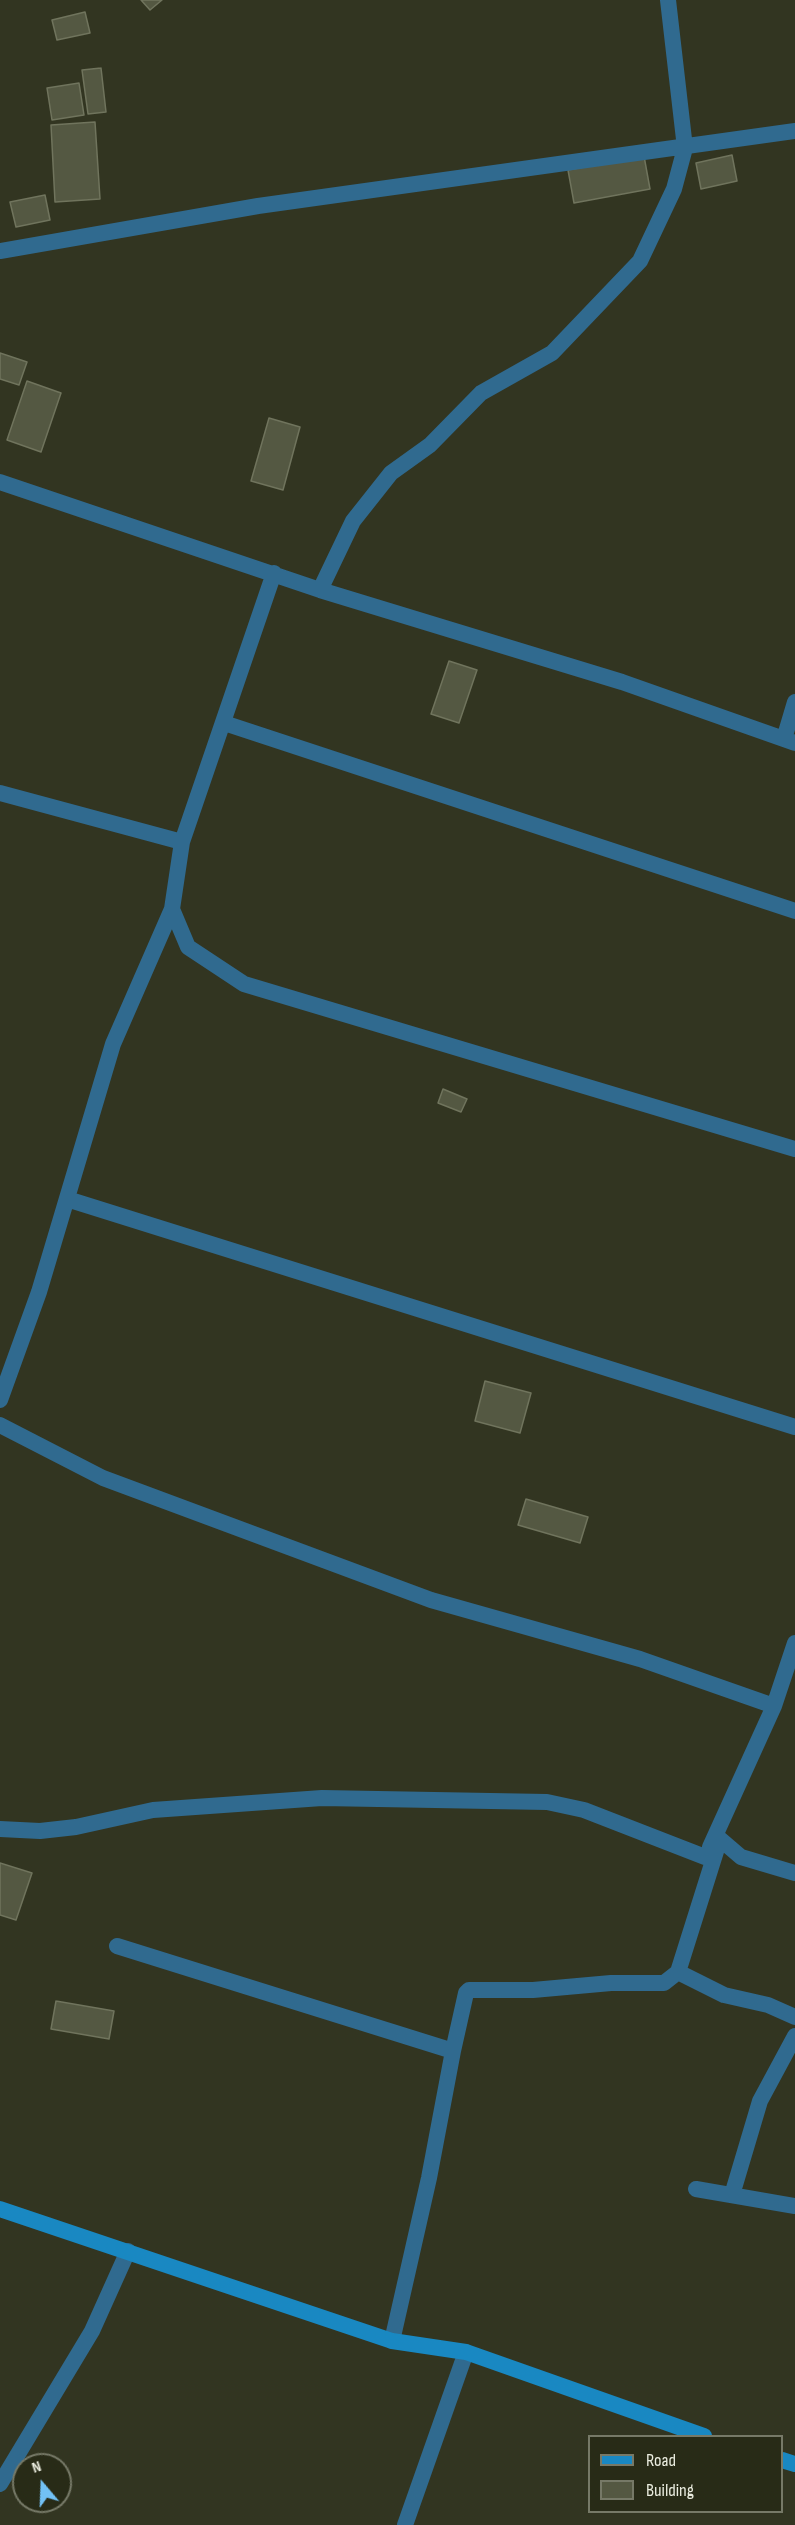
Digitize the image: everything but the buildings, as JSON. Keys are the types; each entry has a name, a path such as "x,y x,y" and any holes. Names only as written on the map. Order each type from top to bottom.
{"main road":[{"path":"0,2209 392,2341 466,2352 701,2435"}],"street":[{"path":"320,590 353,521 391,473 430,445 481,393 552,353 640,261 674,189 685,148 668,0"},
{"path":"0,251 258,206 795,131"},
{"path":"0,482 320,590 622,682 789,741 795,702"},
{"path":"0,1400 39,1292 113,1044 172,909 182,842 274,573"},
{"path":"224,723 795,911"},
{"path":"0,793 182,842"},
{"path":"172,909 188,947 244,984 795,1149"},
{"path":"66,1199 795,1427"},
{"path":"0,1425 103,1478 386,1584 431,1600 640,1659 774,1706"},
{"path":"705,1857 774,1706 795,1643"},
{"path":"0,1829 40,1832 76,1827 153,1810 322,1798 547,1802 584,1810 705,1857"},
{"path":"705,1857 720,1839"},
{"path":"720,1839 741,1857 795,1873"},
{"path":"392,2341 429,2178 466,1993 469,1990 533,1990 611,1983 664,1983 678,1972 720,1839"},
{"path":"117,1946 453,2051"},
{"path":"678,1972 724,1995 768,2005 795,2017"},
{"path":"732,2195 760,2101 795,2036"},
{"path":"696,2189 795,2206"},
{"path":"0,2484 92,2331 128,2252"},
{"path":"405,2525 466,2352"}]}
